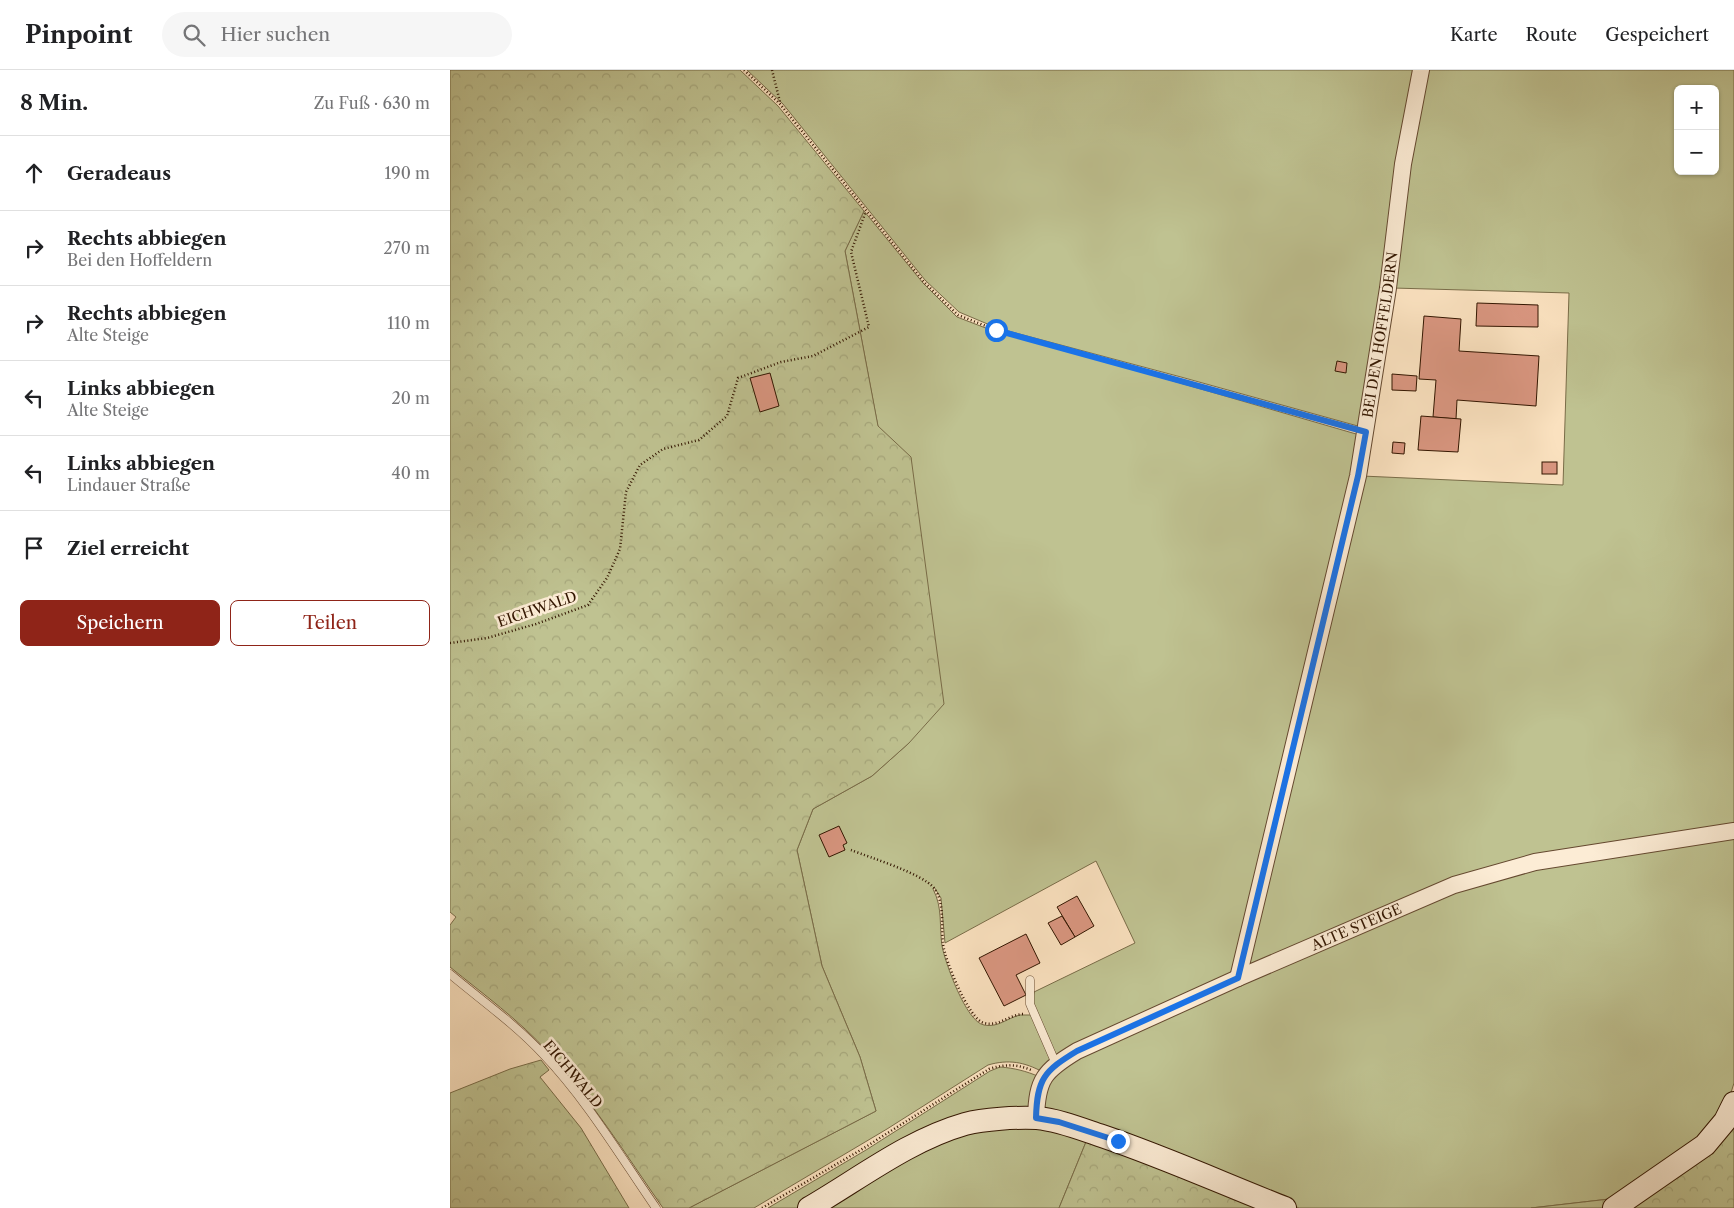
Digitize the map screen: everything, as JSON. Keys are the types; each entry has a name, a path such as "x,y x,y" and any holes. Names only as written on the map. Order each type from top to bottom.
{"main road":[{"path":"1614,1208 1705,1145 1725,1121 1734,1103"},
{"path":"809,1208 896,1156 935,1136 966,1124 1006,1119 1036,1118 1059,1122 1118,1141 1285,1208"}],"street":[{"name":"BEI DEN HOFFELDERN","path":"1238,978 1358,476 1388,288 1403,164 1421,70"},
{"name":"ALTE STEIGE","path":"1036,1118 1037,1097 1044,1076 1056,1064 1077,1051 1238,978 1454,885 1535,862 1734,831"}],"lane":[{"name":"EICHWALD","path":"450,974 513,1026 543,1054 574,1090 656,1208"},
{"path":"1030,980 1030,1004 1056,1064"}],"path":[{"path":"744,70 780,104 924,282 958,315 996,330 1366,432"},
{"path":"772,70 780,104"},
{"name":"EICHWALD","path":"450,643 487,638 536,624 588,605 607,578 620,549 626,492 640,466 663,448 698,440 728,416 738,378 781,362 812,356 869,327 851,252 866,211"},
{"path":"851,850 906,872 934,888 939,899 946,958 973,1014 982,1023 995,1025 1019,1014 1033,1013"},
{"path":"762,1208 864,1148 989,1069 1000,1065 1015,1065 1044,1076"}],"green space":[{"path":"450,70 740,70 778,106 864,211 845,251 878,426 911,457 944,704 909,743 872,776 813,809 797,850 822,966 860,1057 876,1111 689,1208 663,1208 594,1108 564,1070 537,1040 513,1018 450,967 450,925 456,917 450,912"},
{"path":"747,70 1417,70 1365,428 997,328 959,312 925,280 783,104"},
{"path":"1425,70 1734,70 1734,827 1534,858 1242,973 1362,476 1563,485 1569,293 1393,288 1406,163"},
{"path":"864,211 923,283 957,317 996,332 1080,354 1363,436 1235,976 1056,1060 1032,1004 1034,992 1135,943 1096,861 945,943 941,898 934,887 938,903 944,954 957,990 970,1014 977,1021 989,1026 1015,1016 1032,1015 1052,1063 1043,1072 1016,1062 988,1065 887,1129 754,1208 689,1208 876,1111 860,1057 822,966 797,850 813,809 872,776 909,743 911,458 878,427 845,251"},
{"path":"1734,835 1734,1083 1729,1099 1701,1139 1618,1198 1531,1208 1299,1208 1213,1173 1041,1114 1041,1098 1058,1067 1455,888 1536,865"},
{"path":"541,1060 549,1070 540,1077 581,1128 629,1208 450,1208 450,1093 510,1069"},
{"path":"1000,1067 1020,1070 1040,1077 1032,1113 1007,1113 799,1208 768,1208 866,1150 990,1071"},
{"path":"1734,1120 1734,1208 1625,1208"},
{"path":"1007,1122 1088,1137 1059,1208 816,1208 930,1142"},
{"path":"1088,1137 1275,1208 1059,1208"},
{"path":"1618,1198 1604,1208 1531,1208"}],"building":[{"path":"1477,303 1538,305 1538,327 1476,326"},
{"path":"1424,316 1461,319 1459,351 1539,356 1536,406 1457,400 1456,419 1433,417 1436,380 1419,379"},
{"path":"1337,361 1347,363 1346,373 1335,371"},
{"path":"770,373 779,406 760,412 750,378"},
{"path":"1392,374 1417,376 1416,391 1392,390"},
{"path":"1421,416 1461,419 1458,452 1418,450"},
{"path":"1393,442 1405,443 1404,454 1392,453"},
{"path":"1542,462 1557,462 1557,474 1542,474"},
{"path":"839,826 847,843 843,845 845,850 829,857 819,835"},
{"path":"1077,896 1094,926 1075,937 1057,907"},
{"path":"1062,916 1075,937 1061,945 1048,923"},
{"path":"1026,934 1040,963 1016,975 1026,995 1004,1006 979,958"}],"route":[{"path":"996,330 1366,432 1358,476 1318,647 1238,978 1077,1051 1056,1064 1044,1076 1037,1097 1036,1118 1059,1122 1118,1141"}]}
